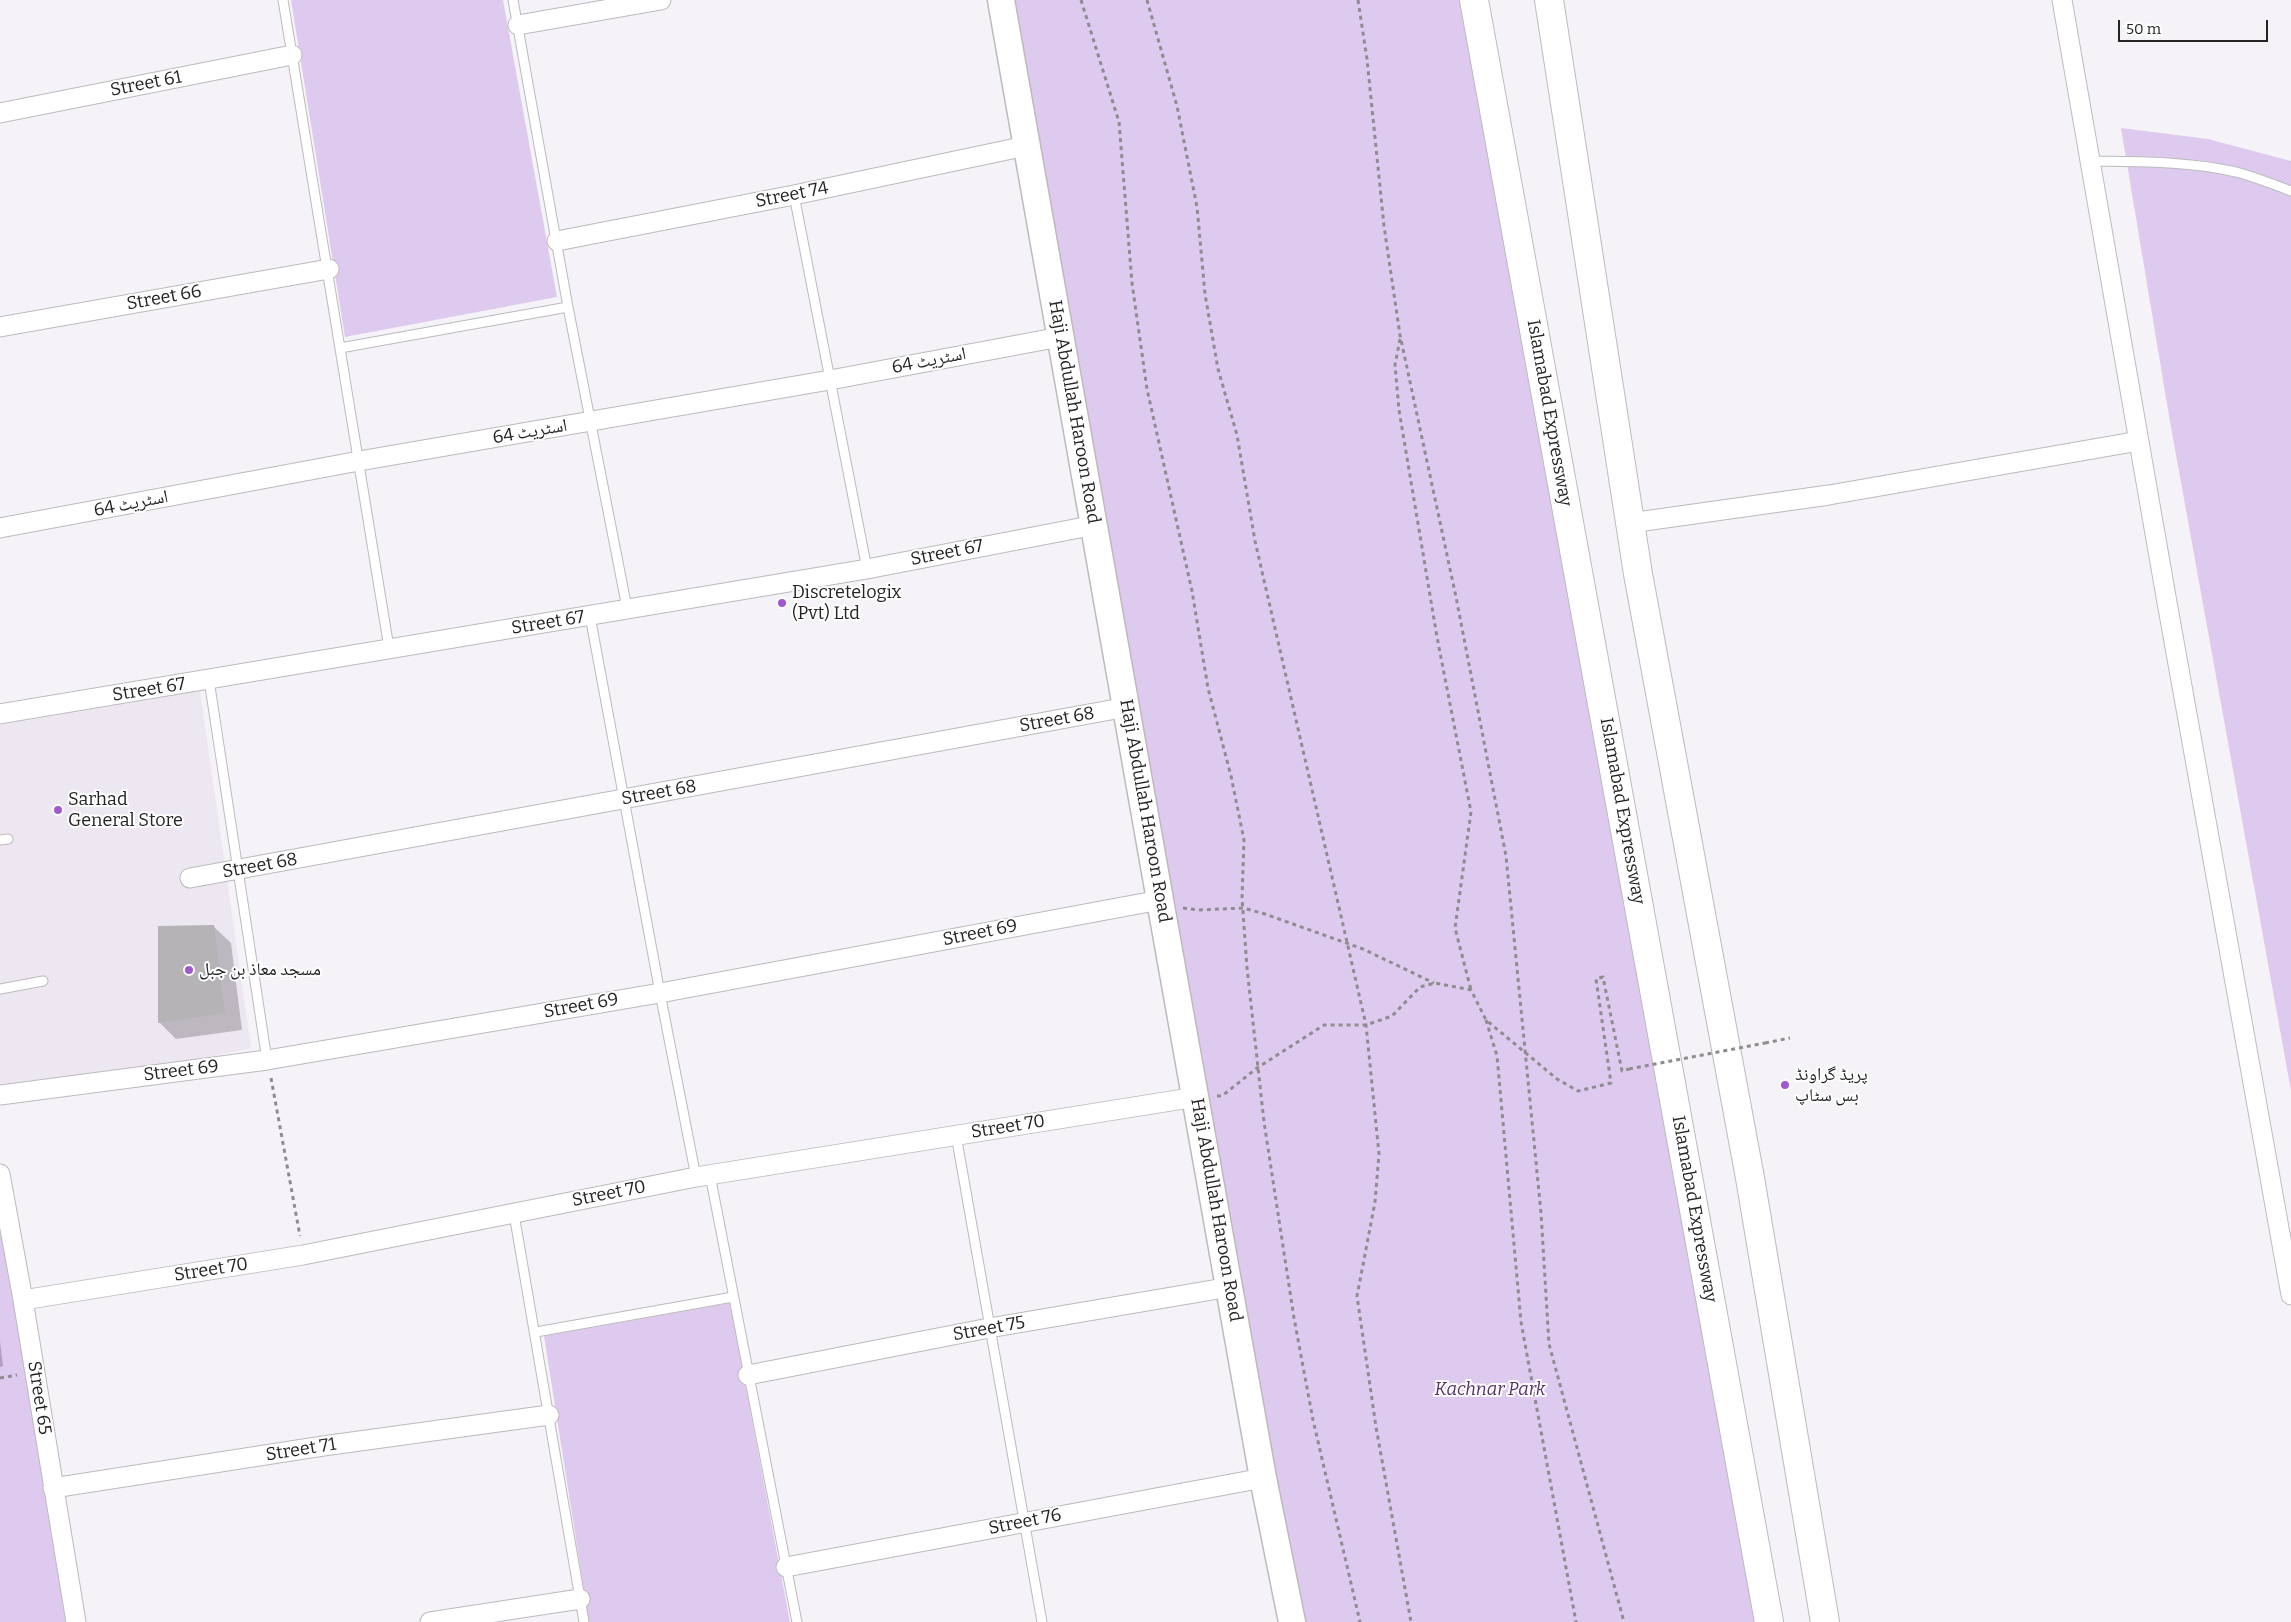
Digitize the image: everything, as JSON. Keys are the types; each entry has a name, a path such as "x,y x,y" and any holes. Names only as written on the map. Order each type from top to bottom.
{"highway":[{"name":"Islamabad Expressway","path":"1474,0 1769,1622"},
{"path":"1549,0 1630,522 1750,1178 1825,1622"}],"street":[{"path":"518,26 662,0"},
{"name":"Haji Abdullah Haroon Road","path":"1000,0 1095,525 1160,903 1264,1478 1292,1622"},
{"path":"2062,0 2291,1295"},
{"name":"Street 61","path":"0,113 292,54"},
{"name":"Street 74","path":"557,241 794,195 1026,146"},
{"name":"Street 66","path":"0,327 329,269"},
{"name":"اسٹریٹ 64","path":"0,528 359,461 830,380 1060,337"},
{"path":"1630,522 1828,495 2139,442"},
{"name":"Street 67","path":"0,714 867,569 1095,525"},
{"name":"Street 68","path":"190,878 626,800 1127,707"},
{"name":"Street 69","path":"0,1095 267,1060 660,993 1160,903"},
{"name":"Street 70","path":"24,1300 303,1255 703,1176 1196,1097"},
{"name":"Street 65","path":"0,1174 24,1300 76,1622"},
{"name":"Street 75","path":"748,1375 989,1328 1230,1287"},
{"name":"Street 71","path":"53,1488 323,1446 549,1415"},
{"name":"Street 76","path":"786,1567 1264,1478"},
{"path":"430,1622 580,1599"}],"lane":[{"path":"283,0 329,269 389,648"},
{"path":"513,0 568,307 627,608"},
{"path":"2090,161 2160,162 2216,168 2291,191"},
{"path":"794,195 867,569"},
{"path":"340,348 568,307"},
{"path":"590,616 626,800 660,993 703,1176 734,1297 797,1622"},
{"path":"210,680 267,1060"},
{"path":"0,989 43,981"},
{"path":"956,1136 1042,1622"},
{"path":"514,1214 536,1332 584,1622"},
{"path":"536,1332 734,1297"}],"path":[{"path":"1081,0 1119,122 1132,283 1147,389 1192,590 1208,688 1231,776 1244,840 1243,908 1257,1068 1294,1318 1314,1420 1360,1622"},
{"path":"1148,0 1177,106 1198,206 1205,294 1218,369 1238,435 1255,541 1366,1025 1379,1154 1375,1202 1357,1296 1376,1427 1411,1622"},
{"path":"1358,0 1367,60 1384,226 1400,335 1458,607 1506,856 1527,1053 1541,1213 1549,1344 1624,1622"},
{"path":"1400,335 1395,365 1399,410 1435,627 1471,812 1455,928 1471,990 1486,1020 1497,1056 1521,1322 1576,1622"},
{"path":"1160,903 1200,910 1243,908 1348,944 1435,983 1471,990"},
{"path":"1486,1020 1557,1079 1578,1091 1612,1083 1596,980 1603,977 1622,1071 1790,1038"},
{"path":"1196,1097 1222,1096 1257,1068 1324,1025 1366,1025 1392,1016 1420,987 1435,983"},
{"path":"267,1060 303,1255"}],"shaded area":[{"path":"200,691 251,1048 0,1100 0,725"}],"green space":[{"path":"291,0 503,0 557,297 345,337"},
{"name":"Kachnar Park","path":"1012,0 1466,0 1767,1622 1298,1622"},
{"path":"2121,128 2208,139 2291,161 2291,1091 2169,416"},
{"path":"0,1230 76,1622 0,1622"},
{"path":"730,1303 790,1622 589,1622 544,1336"}],"building":[{"name":"مسجد معاذ بن جبل","path":"214,925 225,1013 158,1023 158,926"}],"place":[{"name":"Discretelogix (Pvt) Ltd","path":"782,603"},
{"name":"Sarhad General Store","path":"58,810"},
{"name":"مسجد معاذ بن جبل","path":"189,970"},
{"name":"پریڈ گراونڈ بس سٹاپ","path":"1785,1085"}]}
